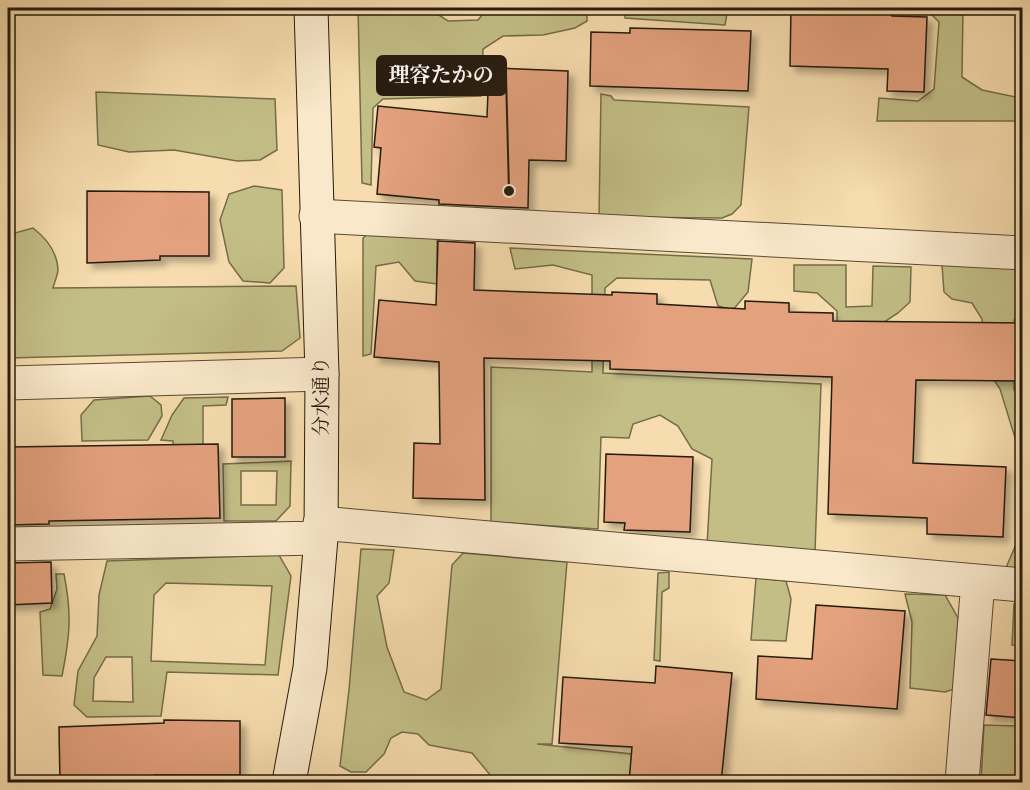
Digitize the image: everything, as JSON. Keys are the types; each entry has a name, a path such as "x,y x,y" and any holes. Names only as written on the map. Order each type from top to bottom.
{"street":[{"name":"分水通り","path":"289,783 310,668 320,531 322,374 311,8"},
{"path":"316,216 1023,253"},
{"path":"8,383 322,374"},
{"path":"8,544 320,531 1023,585"},
{"path":"962,783 978,581"}],"shaded area":[{"path":"358,8 428,8 448,21 478,20 488,8 587,8 587,21 575,28 543,35 503,36 483,49 481,96 383,99 373,108 371,185 362,183"},
{"path":"625,8 728,8 725,25 625,18"},
{"path":"925,8 963,8 962,77 982,90 1020,98 1020,121 877,121 879,98 918,101 934,89 939,22"},
{"path":"96,92 275,99 277,150 260,160 237,161 174,150 129,152 98,145"},
{"path":"601,94 611,96 614,100 749,107 741,205 732,214 722,218 599,217"},
{"path":"254,186 282,190 284,268 270,283 243,281 229,262 220,220 229,194"},
{"path":"33,228 46,241 56,257 58,271 53,288 296,286 300,338 282,351 8,358 8,254 11,234"},
{"path":"370,232 437,236 437,284 415,281 399,262 376,266 371,354 363,356 363,238"},
{"path":"510,248 752,259 748,292 733,310 718,306 710,280 617,278 605,288 603,373 821,384 815,551 707,545 712,459 692,449 678,426 660,415 633,424 629,438 601,437 598,529 491,522 491,367 592,372 592,275 553,265 515,269"},
{"path":"794,265 846,265 846,307 872,306 873,266 911,267 910,302 881,324 837,377 837,311 817,293 794,291"},
{"path":"942,265 1022,267 1022,312 1014,320 1014,390 1022,391 1022,571 1005,570 1017,542 1020,454 1000,389 984,365 982,319 972,303 952,299 944,292"},
{"path":"150,396 161,405 162,416 148,440 82,441 81,415 94,400"},
{"path":"228,397 226,405 203,406 203,449 174,451 173,441 161,440 172,415 184,398"},
{"path":"291,461 290,506 276,521 224,521 223,464","holes":["241,471 277,471 276,505 241,505"]},
{"path":"361,549 394,550 389,583 377,596 387,647 404,692 426,700 441,689 452,565 463,553 567,562 552,744 537,744 632,754 629,782 491,782 491,776 472,753 429,745 418,734 402,732 391,738 384,754 366,772 351,772 340,766"},
{"path":"279,555 291,576 278,675 167,672 161,716 87,717 74,705 78,671 97,636 99,595 107,561","holes":["166,583 272,586 265,665 151,661 154,595","106,657 132,657 133,702 93,701 94,678"]},
{"path":"669,572 669,588 662,592 660,661 654,660 658,573"},
{"path":"56,574 64,574 69,613 67,649 62,676 43,675 40,612 50,609 57,589"},
{"path":"756,578 786,581 791,599 786,641 751,640"},
{"path":"905,594 945,595 958,618 954,689 945,692 910,688 912,622"},
{"path":"1014,604 1022,604 1022,646 1012,645"},
{"path":"984,725 1022,726 1022,782 981,782"}],"building":[{"path":"791,8 892,8 892,16 927,17 924,92 887,91 888,69 790,66"},
{"path":"630,28 751,31 748,91 590,86 591,32 630,33"},
{"path":"495,68 568,71 566,161 529,160 528,208 439,204 439,200 377,194 381,148 374,147 378,106 487,117 488,92 494,92"},
{"path":"87,191 209,192 209,256 160,256 160,260 87,263"},
{"path":"438,241 475,243 474,290 612,295 612,292 657,294 657,304 745,309 745,301 789,303 789,312 833,313 833,321 1023,323 1023,381 916,380 913,463 1006,467 1003,537 927,534 927,518 828,514 832,377 610,369 610,361 484,358 485,500 413,498 414,443 440,444 439,362 374,357 379,300 436,305"},
{"path":"285,398 285,457 232,457 232,399"},
{"path":"218,444 220,518 49,521 49,524 8,525 8,447"},
{"path":"606,454 693,457 690,532 624,530 625,523 604,522"},
{"path":"51,562 52,603 8,605 8,563"},
{"path":"816,605 905,611 897,709 756,699 758,656 812,659"},
{"path":"991,659 1023,661 1023,718 986,715"},
{"path":"656,666 732,673 721,783 629,783 632,747 559,743 563,677 655,683"},
{"path":"164,720 240,721 240,775 155,775 156,783 60,783 59,727 164,723"}],"place":[{"name":"理容たかの","path":"509,191"}]}
